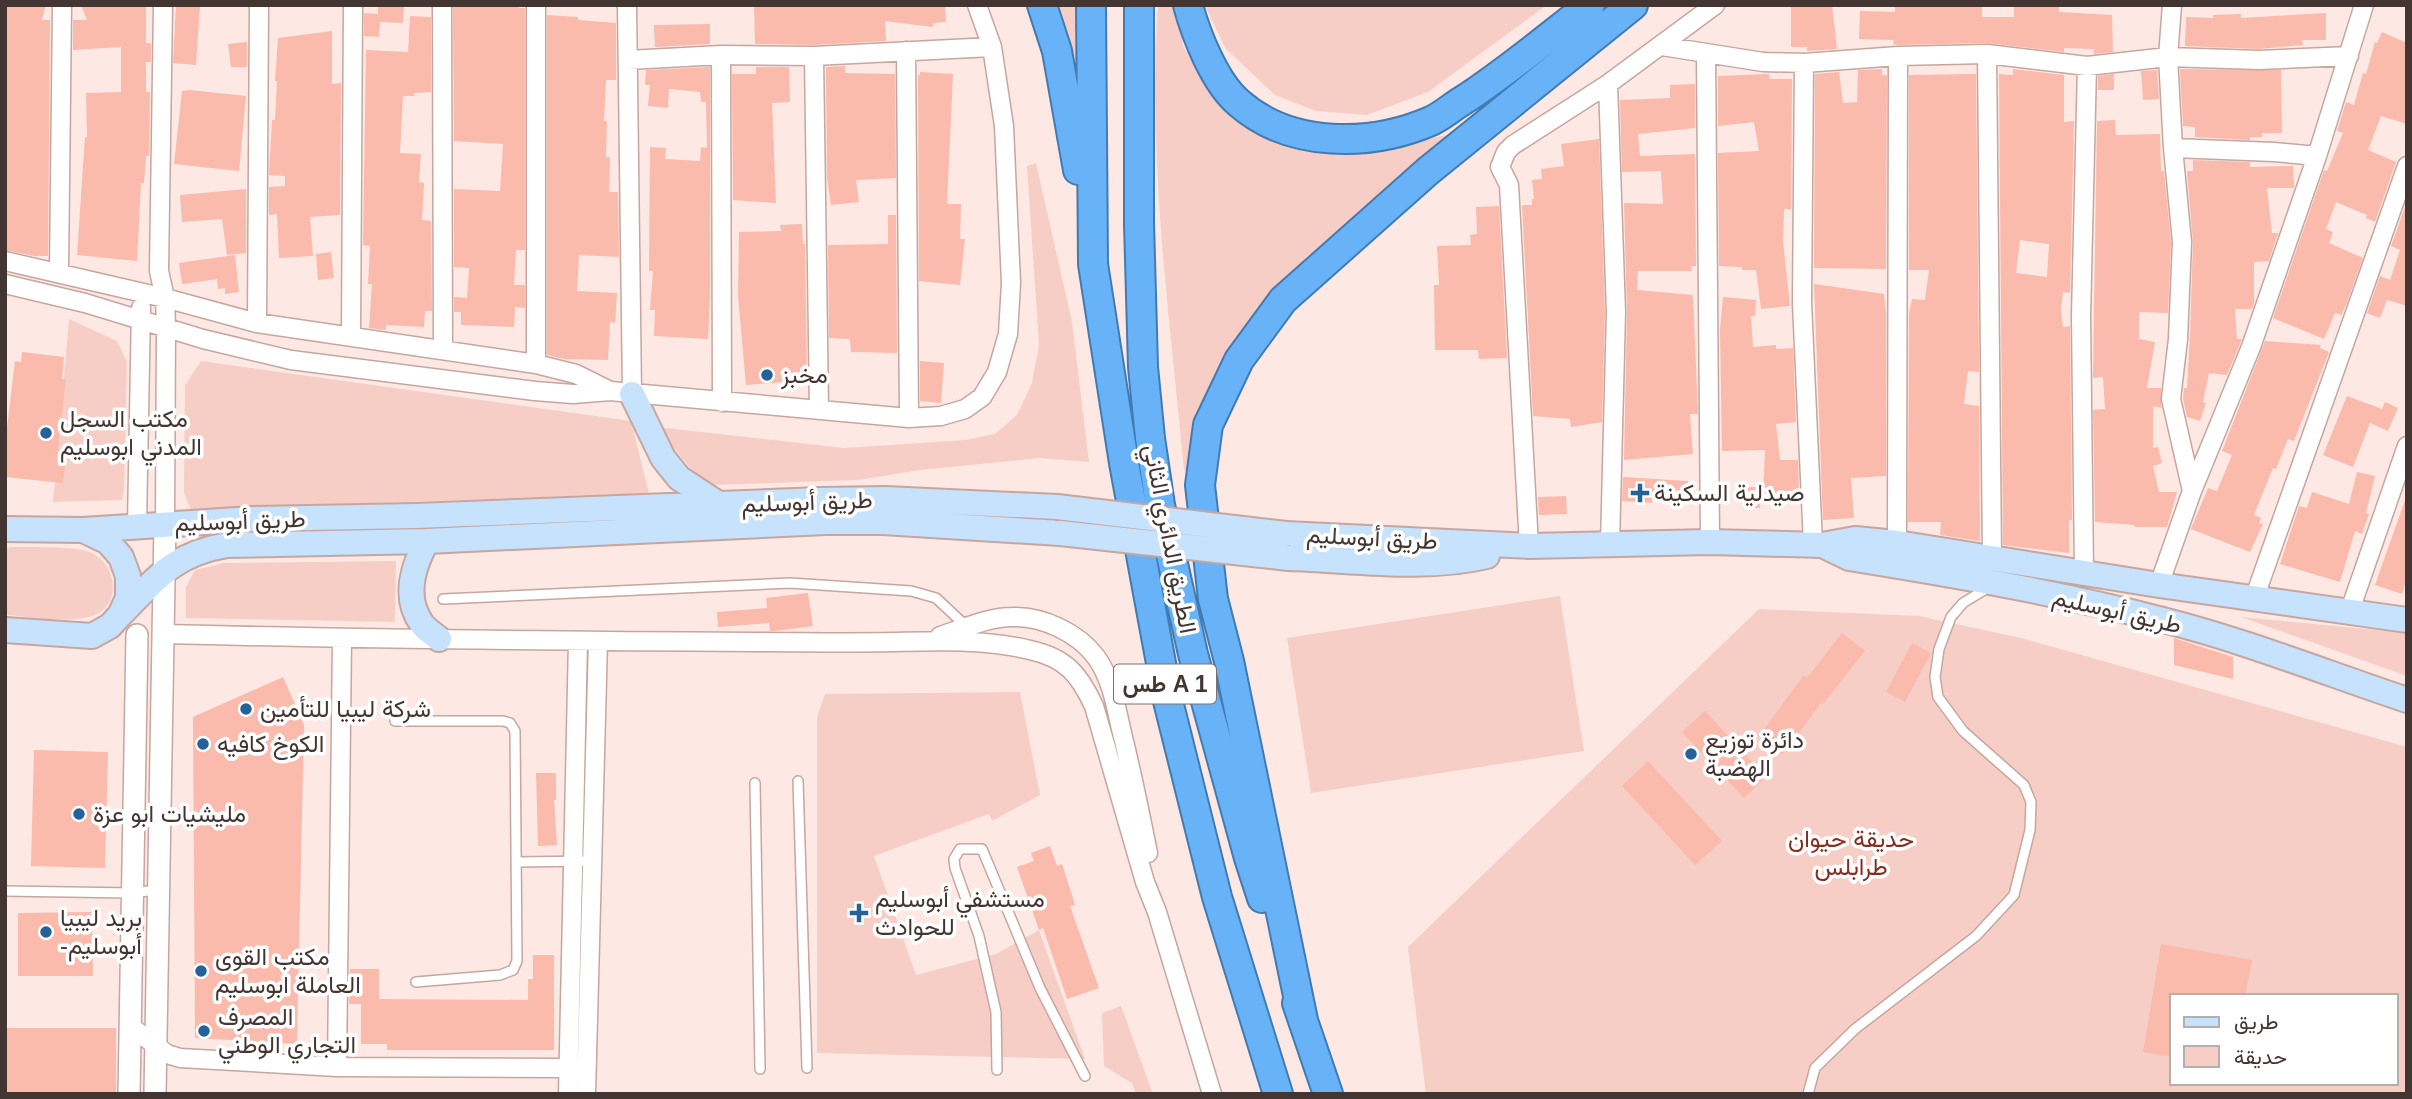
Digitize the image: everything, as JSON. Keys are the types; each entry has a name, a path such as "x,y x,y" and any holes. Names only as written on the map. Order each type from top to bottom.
{"highway":[{"path":"1042,5 1057,51 1065,90 1093,264"},
{"name":"الطريق الدائري الثاني","path":"1091,5 1093,264 1124,463 1168,701 1217,897 1278,1094"},
{"name":"الطريق الدائري الثاني","path":"1139,5 1139,236 1143,367 1160,505 1193,654 1249,858 1328,1094"},
{"path":"1188,5 1212,68 1238,103 1276,126 1326,139 1378,137 1432,121 1480,89 1590,5"},
{"path":"1303,1020 1229,661 1213,598 1200,485 1208,425 1239,360 1283,300 1428,171 1633,5"}],"main road":[{"path":"621,393 679,478 720,505"},
{"name":"طريق أبوسليم","path":"5,529 83,530 165,523 886,499 1057,507 1288,546 1415,563 1473,559 1529,546 1710,542 1817,544 1856,539 2407,620"},
{"name":"طريق أبوسليم","path":"92,636 110,626 164,570 183,557 206,548 226,545 427,541 826,522 883,522 1288,546"},
{"path":"83,530 108,542 121,557 128,576 128,598 120,615"},
{"path":"427,541 414,563 411,583 414,605 422,624 439,639"},
{"name":"طريق أبوسليم","path":"1817,544 1849,558 2078,599 2166,621 2252,646 2407,700"},
{"path":"5,630 92,636"}],"street":[{"path":"59,272 62,5"},
{"path":"155,1094 165,523 166,326 165,298 159,271 163,5"},
{"path":"257,323 259,5"},
{"path":"351,336 354,5"},
{"path":"442,5 443,349"},
{"path":"536,5 536,364"},
{"path":"621,393 627,5"},
{"path":"5,284 85,303 203,339 291,360 535,391 573,394 621,393 909,418 941,416 965,409 982,397 997,372 1008,334 1010,284 1004,126 992,47 977,5"},
{"path":"1529,546 1509,185 1500,167 1506,152 1513,145 1608,84 1715,5"},
{"path":"2172,5 2168,57 2182,242 2178,339 2171,399 2192,491"},
{"path":"2159,585 2192,491 2251,347 2317,156 2364,5"},
{"path":"1662,46 1763,62 1804,63 1898,56 1987,54 2087,65 2168,57 2259,60 2349,56"},
{"path":"628,60 721,55 814,56 992,47"},
{"path":"906,51 909,418"},
{"path":"1706,53 1710,542"},
{"path":"1987,54 1992,557"},
{"path":"721,55 722,402"},
{"path":"814,56 819,410"},
{"path":"1897,543 1898,56"},
{"path":"1804,63 1802,303 1817,544"},
{"path":"2084,573 2081,316 2087,65"},
{"path":"1608,84 1616,312 1611,544"},
{"path":"2173,148 2317,156"},
{"path":"2254,599 2407,166"},
{"path":"5,261 165,298 257,323 536,364 576,374 621,393"},
{"path":"137,525 140,319 144,293 159,271"},
{"path":"2348,613 2407,446"},
{"path":"925,642 967,627 1013,616 1028,618 1066,631 1096,657 1108,680 1135,787 1157,912"},
{"path":"92,636 163,634 342,639 954,641 1028,649 1053,656 1082,681 1094,706 1145,882 1157,912 1212,1094"},
{"path":"130,1094 137,635"},
{"path":"337,1067 342,639"},
{"path":"578,641 572,862 577,1069 586,1094"},
{"path":"568,1094 577,1069 592,861 598,641"},
{"path":"130,1026 154,1046 180,1058 337,1067 577,1069"}],"lane":[{"path":"443,599 790,583 911,591 936,598 967,627"},
{"path":"1808,1094 1815,1068 1855,1029 1976,936 2014,895 2031,831 2031,802 2024,785 1963,732 1938,697 1935,677 1939,649 1951,617 1963,603 1995,584"},
{"path":"395,721 503,721 510,723 515,732 517,961 513,971 500,975 416,982"},
{"path":"799,781 807,1068"},
{"path":"755,783 760,1069"},
{"path":"997,1070 996,1012 979,936 955,868 954,859 960,849 982,849 1040,988 1085,1076"},
{"path":"516,862 592,861"},
{"path":"5,891 131,893 158,890"}],"green space":[{"path":"1059,5 1079,5 1077,66"},
{"path":"1158,5 1173,5 1184,48 1210,86 1302,147 1330,153 1371,153 1457,133 1279,291 1192,468 1184,470 1158,179 1155,62"},
{"path":"1205,5 1547,5 1428,92 1367,115 1316,111 1275,95 1225,48"},
{"path":"1036,163 1072,322 1089,462 1040,458 920,470 859,480 712,485 690,468 657,427 844,448 966,440 995,434 1017,415 1032,383 1039,345 1027,166"},
{"path":"69,319 117,341 127,362 122,500 53,502"},
{"path":"201,361 631,421 649,493 191,510 184,493 185,385"},
{"path":"10,547 70,548 96,555 109,570 113,590 111,599 97,614 78,619 5,614 5,550"},
{"path":"396,561 395,622 186,618 186,587 195,570 224,563"},
{"path":"1560,596 1584,751 1311,793 1287,638"},
{"name":"حديقة حيوان طرابلس","path":"1759,609 1919,616 2025,639 2407,747 2407,1094 1426,1094 1408,947"},
{"path":"2241,617 2407,633 2407,676"},
{"path":"1020,692 1040,795 992,821 989,814 874,856 916,975 996,954 1039,930 1085,1059 817,1053 817,717 825,694"},
{"path":"1121,1006 1153,1094 1136,1094 1132,1083 1104,1066 1102,1013"}],"building":[{"path":"5,5 46,5 42,20 50,20 48,256 5,250"},
{"path":"81,5 146,5 146,43 151,43 151,62 146,62 146,92 150,92 149,156 146,156 144,183 141,183 137,261 77,255 87,137 86,93 121,92 121,47 73,50 73,20 87,20"},
{"path":"176,5 200,5 196,65 173,63"},
{"path":"378,5 404,5 403,23 380,22 379,37 364,36 364,13 378,14"},
{"path":"453,5 520,5 519,8 525,8 525,250 516,250 514,285 525,285 525,308 515,307 514,327 461,325 461,312 454,312 454,297 467,298 469,268 454,267 454,189 500,191 503,144 454,141"},
{"path":"754,5 945,5 946,22 933,23 933,27 885,21 886,41 814,45 755,44"},
{"path":"1791,5 1832,5 1837,49 1807,51 1807,47 1791,47"},
{"path":"1895,5 1982,5 1982,17 2014,17 2014,5 2059,5 2059,12 2112,15 2113,52 2094,54 2094,49 2064,48 2064,52 1987,43 1899,45 1893,44 1894,40 1859,39 1860,11 1895,12"},
{"path":"2326,13 2326,40 2302,40 2303,45 2259,49 2185,46 2186,17 2213,18 2213,15 2241,14 2241,18"},
{"path":"547,15 616,23 616,80 606,80 604,121 607,121 606,157 610,157 609,192 618,192 619,257 579,255 577,291 617,293 615,323 610,322 608,360 564,359 547,355"},
{"path":"410,16 431,17 431,92 403,96 400,153 421,154 419,182 424,183 422,220 431,221 432,311 425,311 424,327 386,325 386,330 369,328 372,284 368,284 370,246 363,245 366,50 408,52"},
{"path":"710,24 710,44 655,47 654,25"},
{"path":"332,31 332,84 341,83 340,215 310,217 313,256 279,258 277,214 269,215 269,187 285,186 285,176 269,175 272,120 275,120 278,38"},
{"path":"2382,32 2407,43 2407,124 2381,116 2368,150 2396,162 2375,222 2366,218 2367,215 2336,202 2326,229 2333,232 2329,243 2363,258 2346,305 2341,315 2335,313 2324,339 2273,318 2324,170 2327,171 2343,133 2337,131 2346,102 2354,105 2363,73 2366,74 2375,42 2377,43"},
{"path":"247,42 247,67 231,67 228,44"},
{"path":"845,66 845,73 895,74 896,178 856,180 859,202 831,205 827,177 826,67"},
{"path":"710,67 708,339 654,336 655,310 650,310 653,271 649,271 650,147 666,148 665,159 700,161 701,147 707,148 706,102 701,102 700,92 669,89 668,108 648,106 650,85 645,85 646,70"},
{"path":"756,67 789,67 790,102 772,103 776,203 733,200 732,74 756,74"},
{"path":"1882,69 1882,75 1887,75 1886,269 1814,268 1815,74 1839,72 1843,103 1857,102 1858,70"},
{"path":"2013,69 2064,75 2064,122 2074,121 2070,293 2063,292 2061,310 2063,327 2070,326 2072,520 2069,520 2069,553 2003,545 1999,74 2013,75","holes":["2020,240 2049,244 2047,277 2016,273"]},
{"path":"2180,69 2281,70 2282,133 2262,133 2262,137 2250,137 2250,140 2195,137 2195,127 2183,126"},
{"path":"2157,70 2159,99 2143,100 2141,71"},
{"path":"920,72 953,74 947,204 961,204 960,239 965,239 960,285 919,281"},
{"path":"1769,74 1770,79 1792,79 1791,209 1784,209 1783,241 1790,306 1761,309 1756,270 1719,266 1718,153 1759,151 1754,122 1718,126 1718,76"},
{"path":"1976,74 1979,372 1968,371 1964,404 1979,406 1980,541 1940,535 1941,522 1908,522 1909,314 1912,299 1925,300 1929,270 1909,270 1909,75"},
{"path":"2114,74 2114,90 2098,90 2098,76"},
{"path":"1695,84 1695,128 1638,134 1640,156 1695,154 1696,266 1691,266 1692,271 1638,271 1637,290 1693,295 1698,414 1690,414 1693,454 1624,460 1627,312 1624,203 1663,204 1661,171 1622,172 1620,100 1670,98 1670,85"},
{"path":"182,91 246,96 239,171 174,164"},
{"path":"2115,120 2116,135 2160,134 2161,171 2164,171 2171,242 2168,313 2139,312 2139,339 2155,342 2147,388 2161,388 2161,408 2153,406 2153,448 2158,447 2162,463 2153,466 2159,492 2177,492 2167,527 2135,527 2095,522 2093,410 2105,409 2103,377 2093,378 2097,121"},
{"path":"1599,139 1605,312 1602,422 1571,427 1570,419 1533,416 1522,205 1532,205 1532,180 1542,179 1541,169 1564,166 1561,144"},
{"path":"2193,160 2250,162 2250,167 2293,166 2294,188 2267,188 2272,233 2278,233 2269,261 2254,262 2252,309 2235,309 2237,339 2242,339 2227,375 2209,373 2203,402 2206,403 2200,421 2187,417 2183,398 2184,388 2187,388 2193,242 2187,171 2193,171"},
{"path":"246,189 246,253 227,255 222,219 182,222 180,195"},
{"path":"2407,201 2407,306 2387,300 2380,318 2367,313 2380,276 2390,280 2400,250 2391,246"},
{"path":"1499,206 1507,358 1479,359 1478,350 1435,350 1434,285 1439,285 1437,246 1471,245 1470,235 1477,234 1476,207"},
{"path":"888,215 896,215 897,353 851,352 850,339 829,338 828,245 888,244"},
{"path":"802,224 805,244 807,380 746,385 738,296 739,232 781,231 780,225"},
{"path":"331,252 334,278 318,280 316,254"},
{"path":"235,255 239,292 225,294 225,288 218,289 217,279 182,284 179,263"},
{"path":"1814,284 1884,294 1886,476 1851,478 1854,518 1823,520"},
{"path":"1723,297 1756,300 1755,316 1751,316 1753,347 1776,345 1776,349 1793,348 1796,422 1776,424 1780,460 1798,460 1799,494 1763,494 1765,450 1722,451 1720,330"},
{"path":"2265,341 2321,345 2320,348 2329,352 2294,441 2288,439 2254,515 2261,518 2259,523 2263,524 2250,552 2191,529 2208,488 2217,491 2232,455 2222,451"},
{"path":"22,352 64,357 62,379 66,379 58,449 67,450 63,483 5,477 5,444 15,361 21,362"},
{"path":"920,361 944,363 941,403 920,401"},
{"path":"2347,396 2382,409 2385,402 2398,408 2388,431 2370,423 2353,467 2323,455"},
{"path":"2357,472 2375,476 2366,513 2369,514 2362,534 2355,531 2340,582 2280,564 2299,506 2307,508 2312,492 2349,504"},
{"path":"1623,477 1688,481 1688,499 1652,497 1652,503 1622,501"},
{"path":"1742,487 1760,487 1760,508 1743,508"},
{"path":"1566,496 1567,514 1539,515 1538,497"},
{"path":"2405,500 2407,578 2402,594 2375,585"},
{"path":"808,593 813,626 774,631 770,631 769,623 718,627 717,612 767,608 766,598"},
{"path":"1842,633 1865,651 1783,754 1759,736 1804,675 1807,678"},
{"path":"2174,638 2233,657 2233,679 2174,665"},
{"path":"1912,643 1931,653 1905,702 1886,692"},
{"path":"283,677 304,725 297,1044 195,1038 193,717"},
{"path":"1705,711 1766,777 1744,798 1682,732"},
{"path":"34,750 108,752 105,868 31,866"},
{"path":"1648,761 1722,841 1695,865 1622,786"},
{"path":"536,773 556,773 554,800 557,845 538,846"},
{"path":"1050,846 1057,866 1062,864 1075,905 1070,906 1099,988 1067,999 1043,928 1039,930 1017,867 1034,861 1031,853"},
{"path":"92,912 93,976 18,976 18,913"},
{"path":"2161,944 2252,960 2245,994 2170,994 2170,1057 2143,1052"},
{"path":"533,955 554,955 554,1050 387,1050 387,1044 361,1044 361,1004 349,1004 350,969 379,969 379,999 528,1000 528,979 533,979"},
{"path":"5,1028 116,1028 116,1094 5,1094"}],"place":[{"name":"مخبز","path":"767,375"},
{"name":"مكتب السجل المدني ابوسليم","path":"46,433"},
{"name":"صيدلية السكينة","path":"1640,493"},
{"name":"شركة ليبيا للتأمين","path":"246,709"},
{"name":"الكوخ كافيه","path":"203,744"},
{"name":"دائرة توزيع الهضبة","path":"1691,754"},
{"name":"مليشيات ابو عزة","path":"79,814"},
{"name":"مستشفي أبوسليم للحوادث","path":"859,913"},
{"name":"بريد ليبيا -أبوسليم","path":"46,932"},
{"name":"مكتب القوى العاملة ابوسليم","path":"201,971"},
{"name":"المصرف التجاري الوطني","path":"204,1031"}]}
